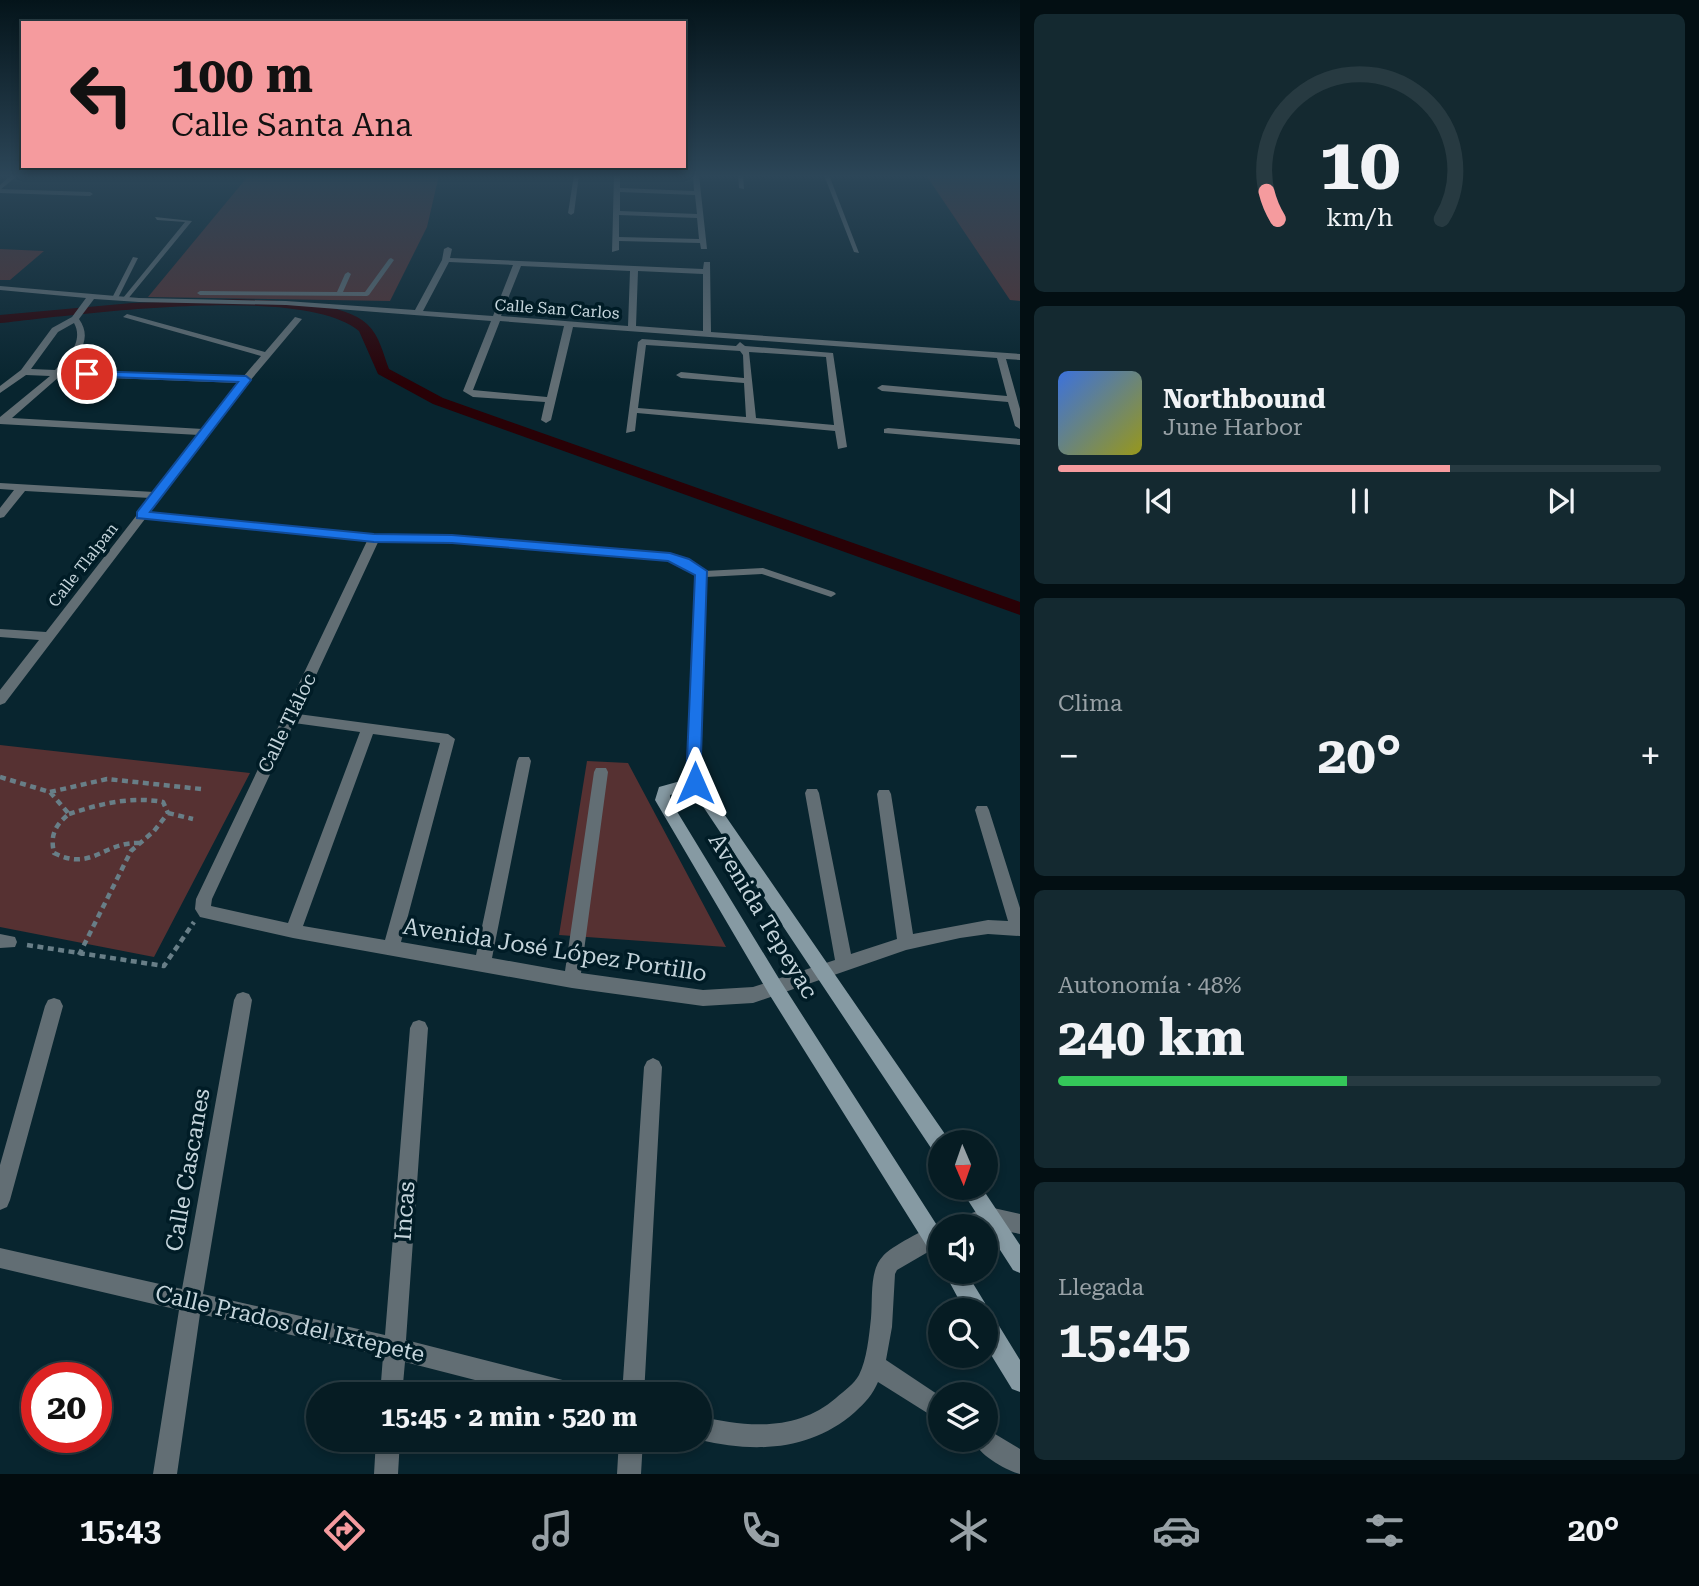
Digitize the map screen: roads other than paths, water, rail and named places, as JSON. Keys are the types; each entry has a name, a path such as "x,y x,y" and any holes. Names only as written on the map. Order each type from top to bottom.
{"street":[{"path":"615,244 615,250"},
{"path":"418,312 446,260 448,248"},
{"path":"446,260 634,269 707,268 707,332"},
{"path":"518,263 468,392 551,400"},
{"path":"633,326 634,269"},
{"name":"Calle San Carlos","path":"0,288 120,299 286,303 569,324 633,326 739,337 750,348 1020,357"},
{"path":"0,390 24,372 55,330 77,316 92,296"},
{"path":"1,421 61,373 81,340 82,329 77,316"},
{"path":"127,317 267,355"},
{"name":"Calle Tlalpan","path":"0,700 246,380 298,319"},
{"path":"546,420 569,324"},
{"path":"55,330 82,329"},
{"path":"739,337 750,348 751,421"},
{"path":"630,431 642,342 750,348 830,355 842,447"},
{"path":"1001,358 1020,426"},
{"path":"24,372 246,380"},
{"path":"681,375 749,381"},
{"path":"882,388 1012,399"},
{"path":"633,410 839,428"},
{"path":"1,421 206,432"},
{"path":"888,431 1020,442"},
{"path":"0,486 157,495"},
{"path":"0,515 22,487"},
{"path":"142,515 374,538"},
{"name":"Calle Tláloc","path":"202,909 204,899 374,538"},
{"path":"0,633 48,636"},
{"path":"290,718 448,739 391,948"},
{"path":"293,931 369,729"},
{"path":"483,963 524,761"},
{"path":"572,980 601,772"},
{"name":"Avenida Tepeyac","path":"928,1226 775,988 662,800 664,791 695,783 931,1130"},
{"path":"812,793 844,964"},
{"path":"884,794 906,943"},
{"path":"982,810 1019,929"},
{"name":"Avenida José López Portillo","path":"202,909 293,931 572,980 703,998 753,995 906,943 988,927 1019,929"},
{"name":"Calle Cascanes","path":"165,1474 191,1301 243,1000"},
{"path":"0,1200 54,1006"},
{"name":"Incas","path":"392,1382 419,1028"},
{"path":"634,1382 653,1068"},
{"path":"998,1219 1020,1224"},
{"path":"998,1230 1020,1263"},
{"path":"712,1430 756,1437 796,1433 830,1421 867,1383 878,1348 885,1273 890,1263 928,1244"},
{"name":"Calle Prados del Ixtepete","path":"0,1258 394,1348 527,1382"},
{"path":"998,1345 1020,1381"},
{"path":"873,1365 928,1402"},
{"path":"998,1449 1020,1463"},
{"path":"386,1474 387,1452"},
{"path":"629,1474 630,1452"}],"lane":[{"path":"120,299 169,244"},
{"path":"854,244 857,252"},
{"path":"120,299 135,258"},
{"path":"358,308 391,260"},
{"path":"339,294 348,274"},
{"path":"200,293 367,294"},
{"path":"374,538 452,539 670,557 702,574 763,571 831,594"},
{"path":"695,783 702,574"}],"waterway":[{"path":"0,319 186,304 288,305 329,312 364,328 383,371 438,401 1020,609"}]}
